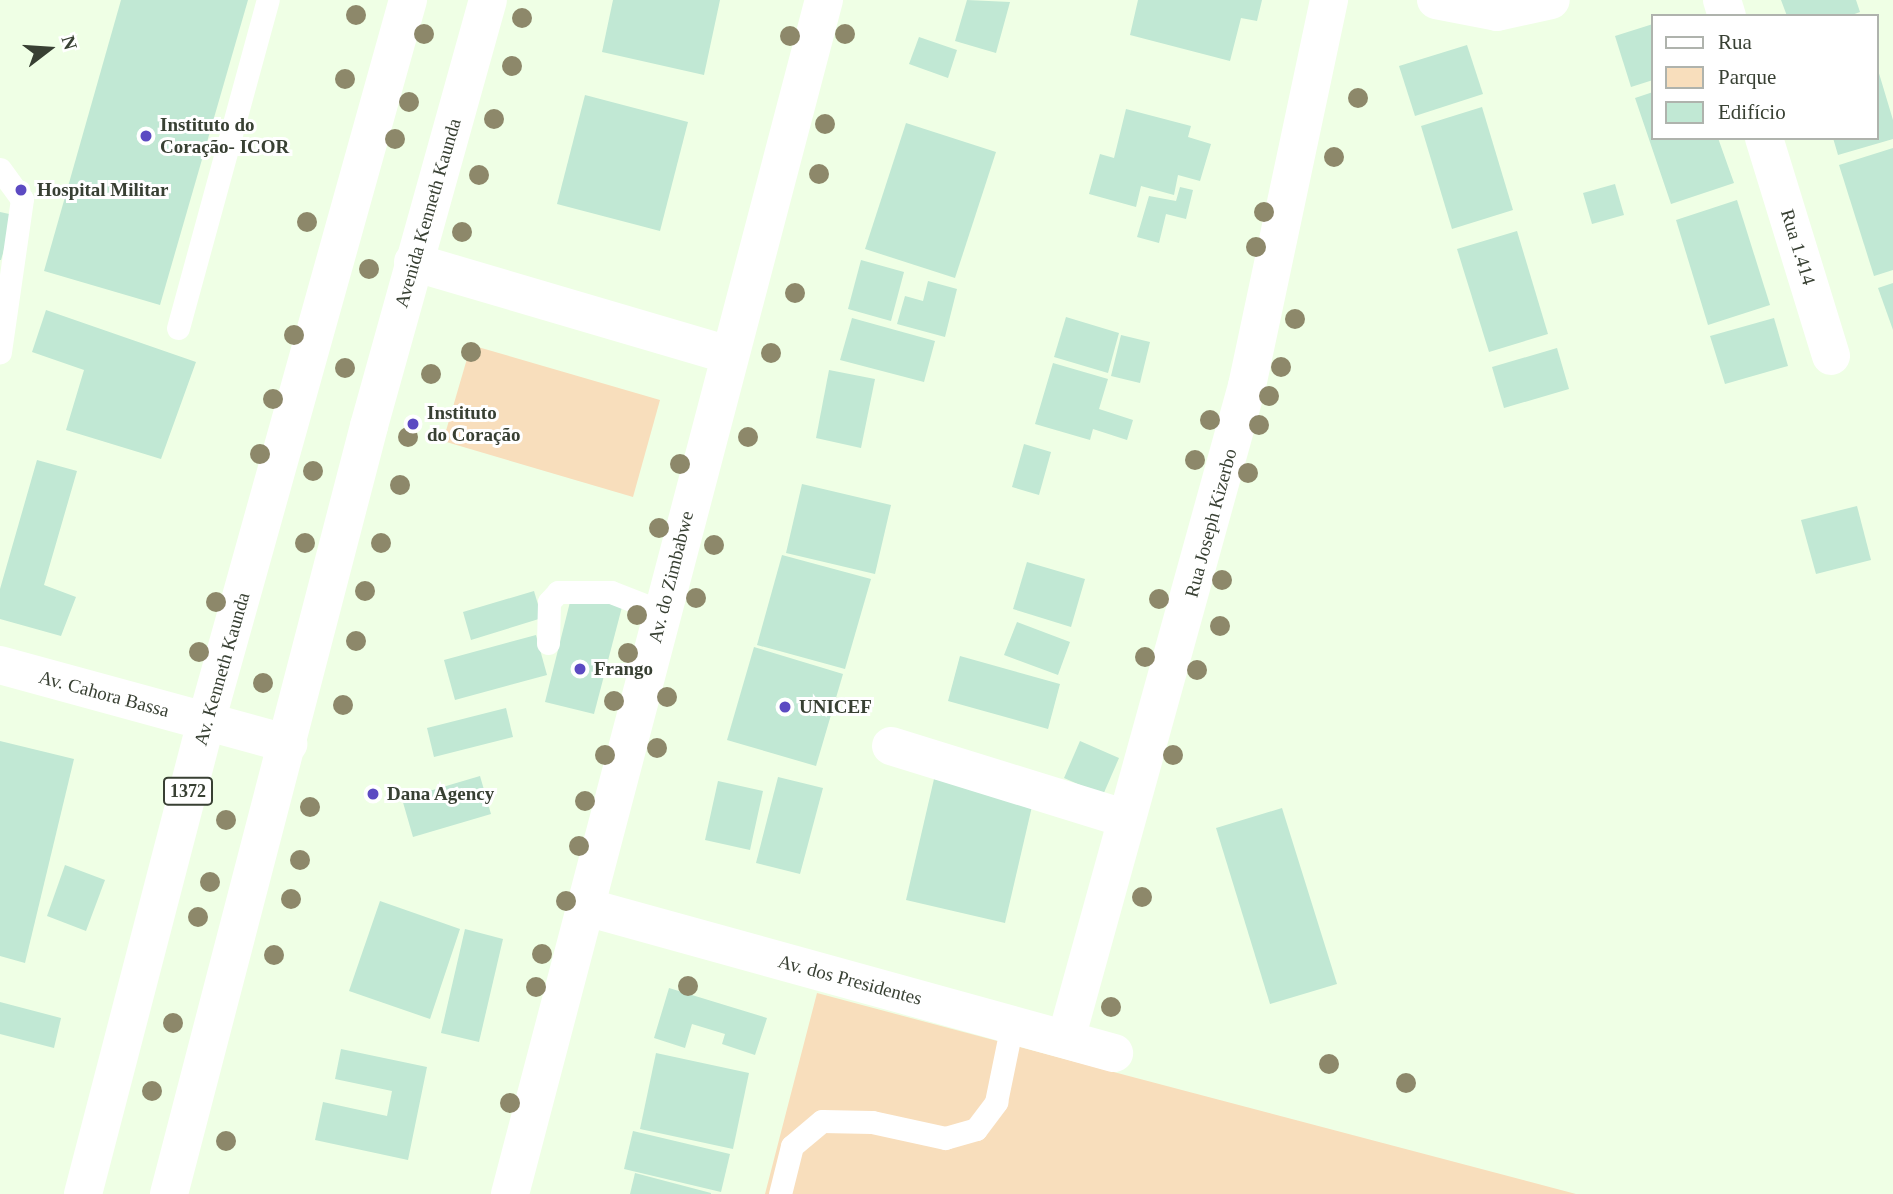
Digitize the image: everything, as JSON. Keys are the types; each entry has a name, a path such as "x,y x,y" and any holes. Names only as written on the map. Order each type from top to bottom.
{"street":[{"name":"Av. Kenneth Kaunda","path":"83,1194 206,722 302,390 408,0"},
{"name":"Avenida Kenneth Kaunda","path":"288,744 413,262 488,0"},
{"name":"Av. do Zimbabwe","path":"509,1194 824,0"},
{"name":"Rua Joseph Kizerbo","path":"1066,1039 1124,818 1175,656 1247,386 1329,0"},
{"path":"1436,0 1497,12 1551,0"},
{"name":"Rua 1.414","path":"1765,140 1831,356"},
{"path":"413,262 729,355"},
{"name":"Av. Cahora Bassa","path":"0,665 288,744"},
{"path":"169,1194 288,744"},
{"path":"891,746 1124,818"},
{"name":"Av. dos Presidentes","path":"586,907 1114,1053"}],"lane":[{"path":"178,328 268,0"},
{"path":"0,169 22,199 0,352"},
{"path":"548,643 549,602 558,592 611,592 662,612"},
{"path":"779,1194 792,1146 822,1121 872,1122 945,1138 976,1129 996,1102 1012,1024"}],"green space":[{"path":"471,345 660,400 633,497 443,441"},
{"path":"817,993 1106,1070 1576,1194 765,1194"}],"building":[{"name":"Instituto do Coração- ICOR","path":"121,0 248,0 160,305 44,271"},
{"path":"613,0 720,0 704,75 602,52"},
{"path":"967,0 1010,2 996,53 955,41"},
{"path":"1138,0 1262,0 1257,21 1241,18 1230,61 1130,35"},
{"path":"1781,0 1856,0 1860,12 1854,14 1786,14"},
{"path":"1652,24 1652,80 1631,87 1615,36"},
{"path":"919,37 957,50 948,78 909,64"},
{"path":"1467,45 1483,94 1415,116 1399,66"},
{"path":"1879,73 1893,120 1893,139 1838,155 1834,140 1879,140"},
{"path":"1652,92 1652,140 1719,140 1734,183 1671,204 1635,98"},
{"path":"585,95 688,122 660,231 557,204"},
{"path":"1482,107 1513,210 1452,229 1421,126"},
{"path":"1126,109 1191,126 1188,137 1211,144 1200,181 1178,175 1174,195 1141,186 1136,207 1089,194 1100,154 1114,158"},
{"path":"906,123 996,152 955,278 865,249"},
{"path":"1893,148 1893,270 1874,276 1839,165"},
{"path":"1615,184 1624,215 1592,224 1583,193"},
{"path":"1180,187 1193,190 1186,219 1166,214 1159,243 1137,237 1149,196 1176,201"},
{"path":"1737,200 1770,305 1708,325 1676,220"},
{"path":"0,212 14,215 1,260 0,260"},
{"path":"1517,231 1548,334 1489,352 1457,249"},
{"path":"861,260 904,272 891,321 848,309"},
{"path":"928,281 957,289 945,337 897,324 905,296 923,301"},
{"path":"1893,283 1893,330 1878,288"},
{"path":"46,310 196,362 161,459 66,430 84,370 32,352"},
{"path":"1066,317 1119,333 1108,373 1054,357"},
{"path":"852,318 935,341 924,382 840,360"},
{"path":"1774,318 1788,366 1725,384 1710,336"},
{"path":"1121,335 1150,342 1140,383 1111,376"},
{"path":"1557,348 1569,389 1504,408 1492,367"},
{"path":"1053,363 1108,379 1099,409 1133,420 1127,440 1093,429 1090,440 1035,424"},
{"path":"829,370 875,379 861,448 816,438"},
{"path":"1024,444 1051,452 1039,495 1012,487"},
{"path":"37,460 77,471 44,585 76,597 61,636 0,619 0,589"},
{"path":"802,484 891,505 875,574 786,553"},
{"path":"1857,506 1871,560 1816,574 1801,520"},
{"path":"782,555 871,579 845,669 757,645"},
{"path":"1027,562 1085,579 1071,627 1013,609"},
{"path":"534,591 542,618 471,640 463,612"},
{"path":"572,594 622,607 594,714 545,702"},
{"path":"1017,622 1070,642 1058,675 1004,655"},
{"path":"536,635 547,675 455,700 444,660"},
{"name":"UNICEF","path":"754,647 843,674 816,766 727,740"},
{"path":"960,656 1060,684 1048,729 948,701"},
{"path":"506,708 513,737 434,757 427,728"},
{"path":"0,741 74,759 25,963 0,956"},
{"path":"1080,741 1119,758 1103,795 1064,778"},
{"path":"480,776 491,814 413,837 402,799"},
{"path":"778,777 823,788 800,874 756,863"},
{"path":"934,779 1033,802 1005,923 906,900"},
{"path":"718,781 763,791 750,850 705,840"},
{"path":"1282,808 1337,984 1270,1004 1216,828"},
{"path":"65,865 105,880 86,931 47,916"},
{"path":"380,901 460,929 430,1019 349,991"},
{"path":"465,929 503,939 479,1042 441,1033"},
{"path":"669,988 767,1018 755,1055 722,1044 725,1034 692,1024 685,1048 654,1038"},
{"path":"0,1002 61,1018 54,1048 0,1034"},
{"path":"341,1049 427,1067 408,1160 315,1140 323,1102 387,1116 392,1091 335,1079"},
{"path":"656,1053 749,1073 733,1149 640,1129"},
{"path":"633,1131 730,1154 721,1192 624,1169"},
{"path":"635,1173 711,1193 711,1194 630,1194"}],"place":[{"name":"Instituto do Coração- ICOR","path":"146,136"},
{"name":"Hospital Militar","path":"21,190"},
{"name":"Instituto do Coração","path":"413,424"},
{"name":"Frango","path":"580,669"},
{"name":"UNICEF","path":"785,707"},
{"name":"Dana Agency","path":"373,794"}]}
